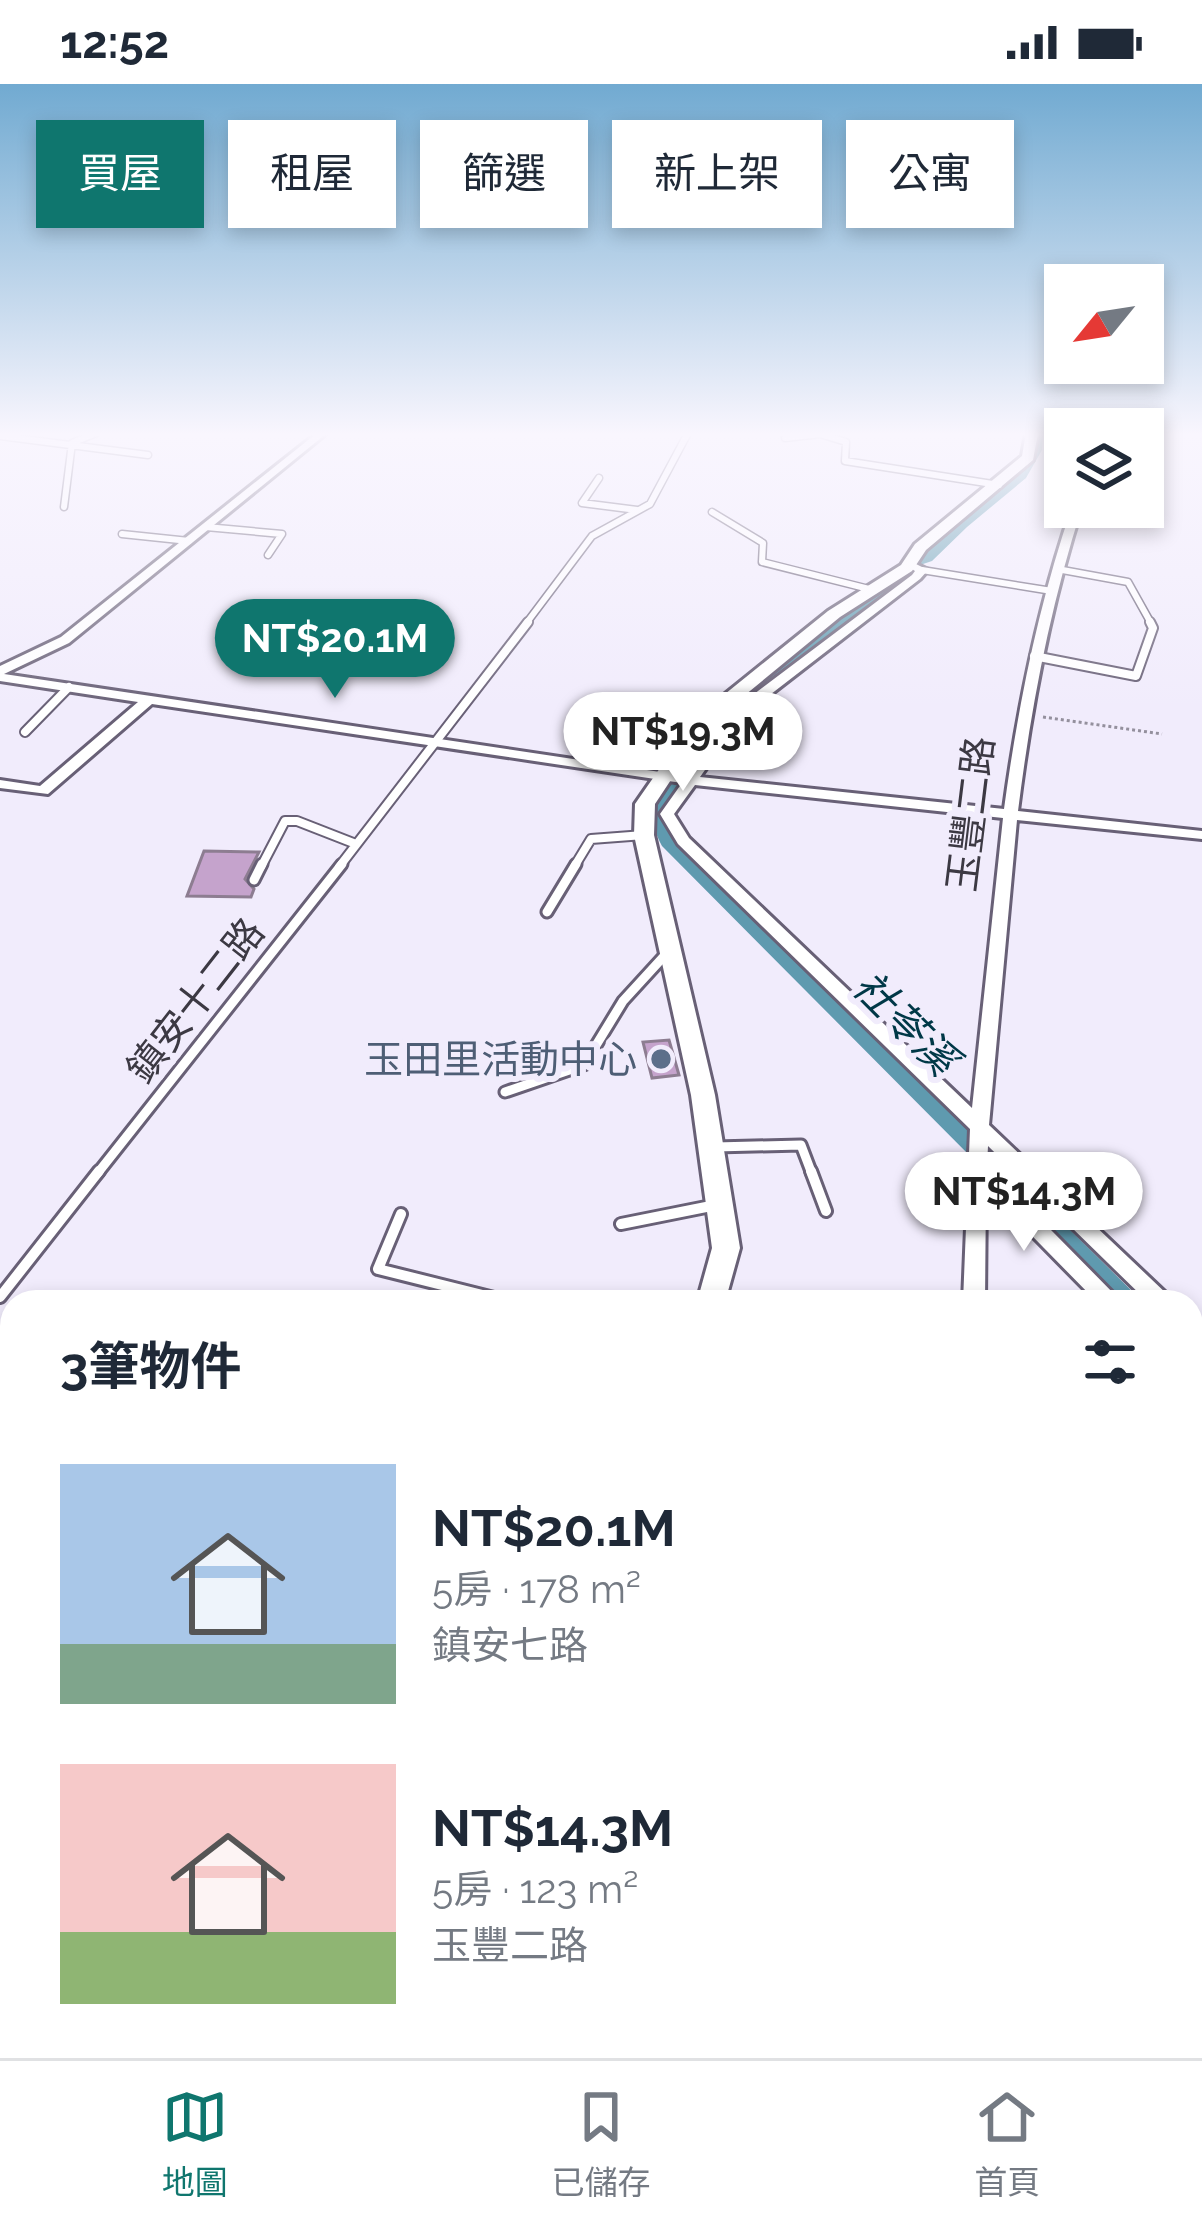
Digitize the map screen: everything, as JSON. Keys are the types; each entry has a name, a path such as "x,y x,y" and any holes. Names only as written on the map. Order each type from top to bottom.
{"street":[{"path":"0,674 65,640 208,525"},
{"path":"945,525 916,567 739,712 667,814 683,842 978,1146 1101,1290"},
{"name":"玉豐二路","path":"974,1290 978,1146 1010,812 1034,656 1070,528"},
{"path":"714,1290 726,1248 710,1148 644,835 645,804 700,723 789,648 873,590 916,567"},
{"path":"0,674 688,780 1202,835"},
{"path":"0,784 43,791 149,699"},
{"path":"978,1146 1148,1290"}],"lane":[{"name":"鎮安十二路","path":"6,1290 439,741 592,536 611,525"},
{"path":"734,525 763,543 763,562 873,590"},
{"path":"206,527 282,533 268,555"},
{"path":"122,534 189,541"},
{"path":"916,567 1052,591"},
{"path":"1034,656 1136,676 1153,628 1128,583 1057,569"},
{"path":"25,732 69,687"},
{"path":"254,880 285,821 297,821 356,844"},
{"path":"547,912 591,839 644,835"},
{"path":"505,1093 584,1065 623,1000 670,950"},
{"path":"710,1148 801,1145 826,1211"},
{"path":"621,1224 719,1205"},
{"path":"401,1214 378,1269 453,1290"}],"path":[{"path":"1025,714 1162,734"}],"building":[{"path":"204,851 259,852 245,879 254,889 251,897 187,896"},
{"name":"玉田里活動中心","path":"669,1040 679,1075 652,1078 643,1042"}],"waterway":[{"name":"社苓溪","path":"922,563 962,525"},
{"name":"社苓溪","path":"681,772 758,687 910,571"},
{"name":"社苓溪","path":"672,785 661,813 668,842 1119,1290"}],"place":[{"name":"玉田里活動中心","path":"661,1059"}]}
